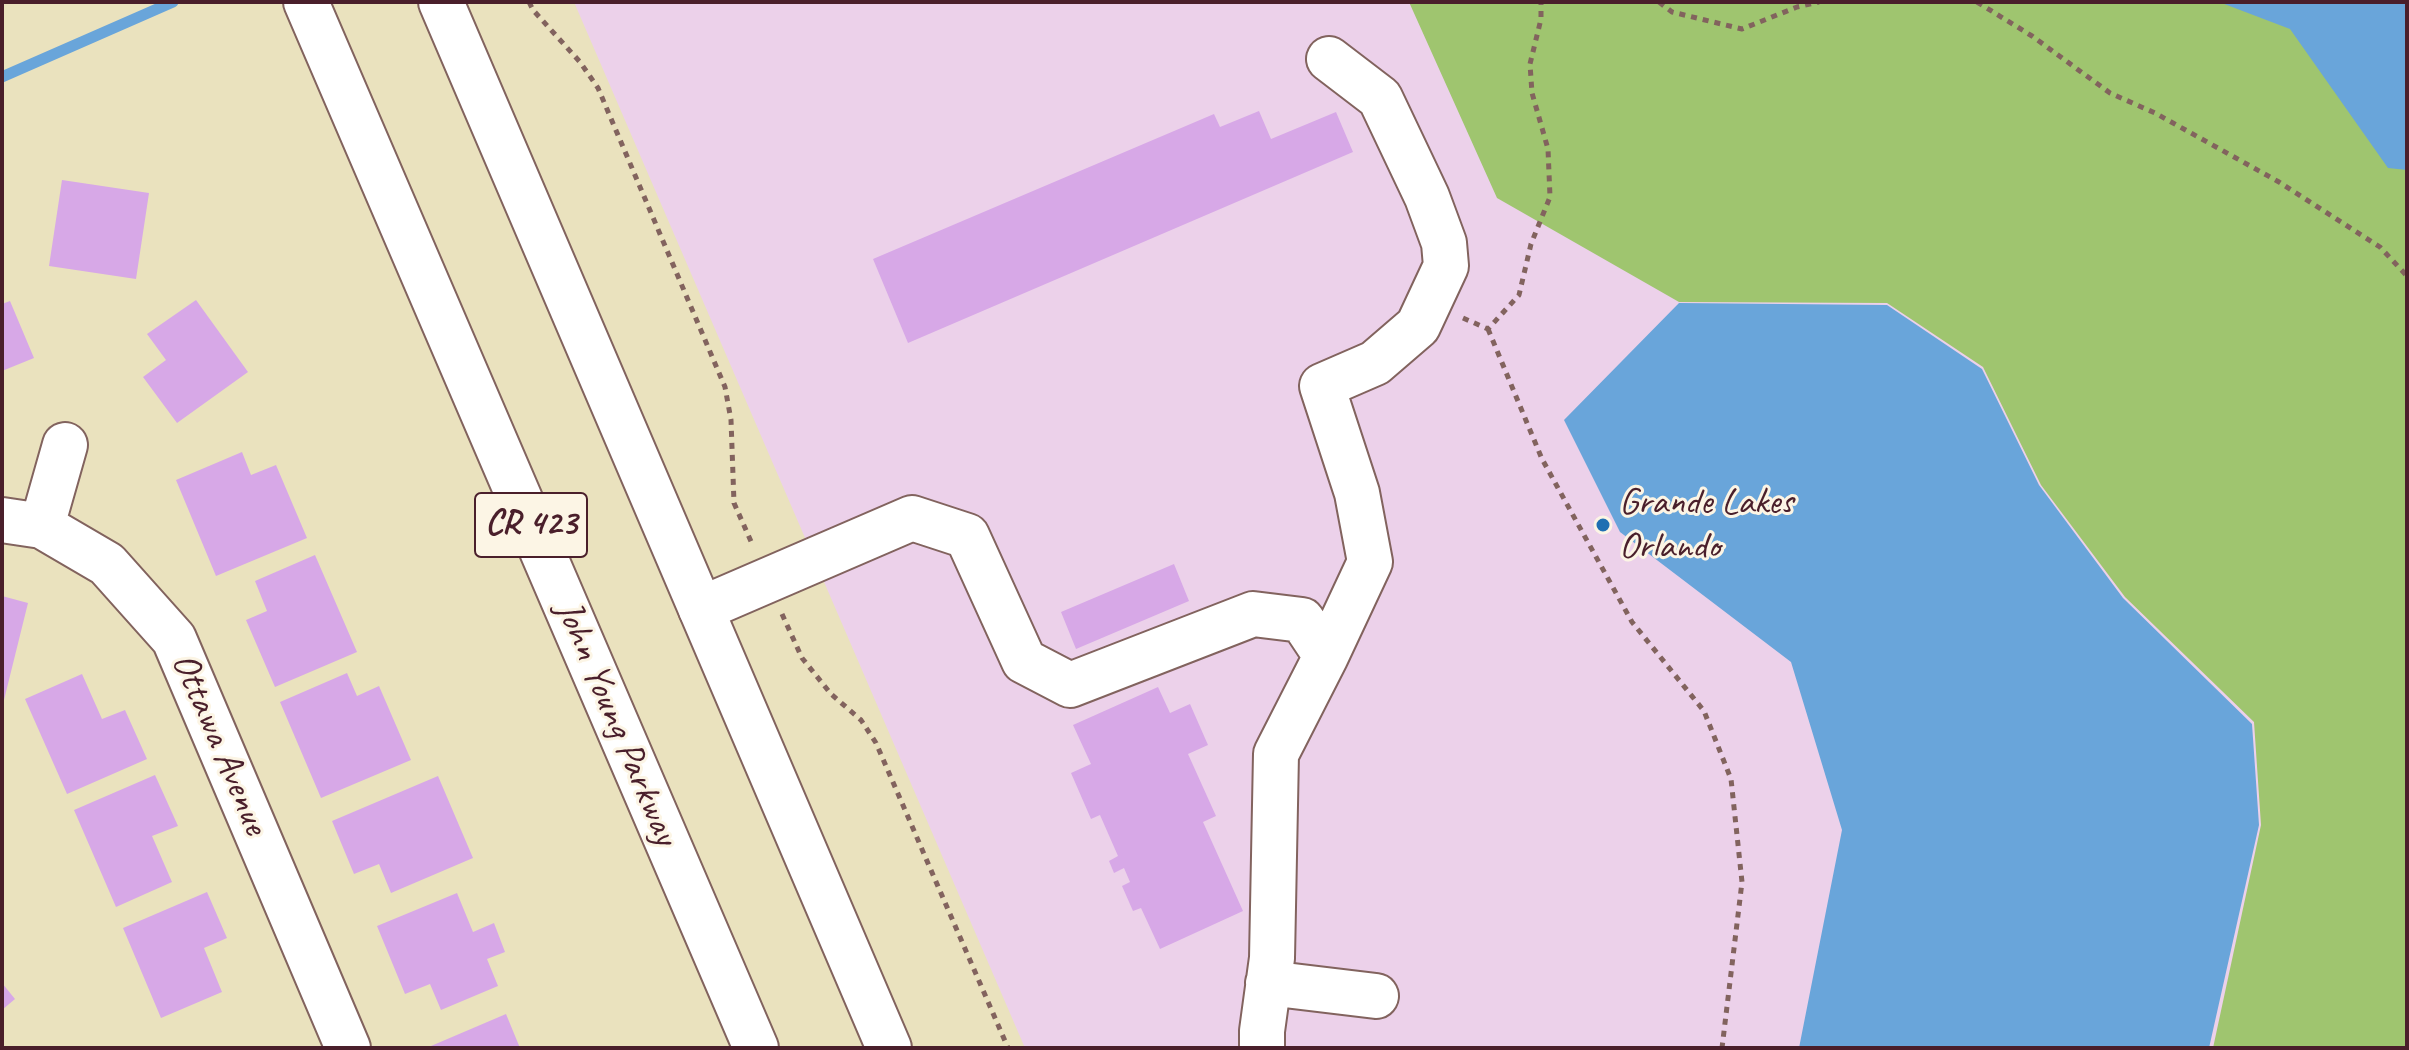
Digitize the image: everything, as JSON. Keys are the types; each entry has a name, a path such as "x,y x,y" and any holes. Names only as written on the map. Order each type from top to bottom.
{"main road":[{"name":"John Young Parkway","path":"306,2 756,1048"},
{"path":"441,2 889,1048"},
{"path":"1262,1048 1272,958 1276,754 1370,562 1357,493 1322,386 1375,363 1418,326 1446,266 1444,243 1427,197 1380,98 1329,59"},
{"path":"22,523 65,445"},
{"path":"701,609 912,518 967,536 1024,661 1070,685 1253,614 1302,620 1326,656"},
{"name":"Ottawa Avenue","path":"22,523 107,564 174,639 348,1048"},
{"path":"1268,983 1376,996"}],"path":[{"path":"529,2 598,88 725,387 731,420 734,503 802,658 831,694 861,720 876,743 1008,1048"},
{"path":"1488,329 1519,295 1531,244 1550,197 1548,149 1532,93 1530,64 1541,19 1541,2"},
{"path":"1659,2 1672,12 1742,29 1797,7 1819,2"},
{"path":"1977,2 2032,36 2110,93 2155,113 2279,182 2380,247 2407,276"},
{"path":"1428,304 1488,329 1542,459 1632,622 1704,711 1731,779 1742,882 1722,1048"}],"shaded area":[{"name":"Grande Lakes Orlando","path":"574,2 2407,2 2407,1048 1025,1048"}],"green space":[{"path":"1409,2 2407,2 2407,1048 2213,1048 2261,825 2254,722 2125,597 2041,485 1983,367 1887,303 1679,302 1497,198"}],"water":[{"path":"2219,2 2407,2 2407,170 2388,168 2290,29"},
{"path":"1679,303 1887,305 1982,369 2039,485 2123,598 2252,724 2259,825 2209,1048 1799,1048 1842,830 1791,662 1620,532 1564,420"}],"building":[{"path":"1259,111 1271,139 1336,112 1353,152 908,343 873,259 1214,114 1220,127"},
{"path":"62,180 149,193 136,279 49,266"},
{"path":"196,300 248,372 177,423 143,377 166,360 147,334"},
{"path":"10,301 34,358 2,371 2,304"},
{"path":"242,452 251,475 276,465 307,538 216,576 176,480"},
{"path":"315,555 357,652 275,687 246,620 267,611 255,581"},
{"path":"1174,564 1189,601 1076,649 1061,612"},
{"path":"2,596 28,603 3,704 2,704"},
{"path":"347,673 357,696 379,686 411,760 321,798 280,702"},
{"path":"82,674 102,719 125,710 147,759 67,794 25,699"},
{"path":"1158,687 1170,713 1190,704 1208,745 1188,754 1216,816 1203,822 1243,911 1160,949 1141,908 1133,911 1122,886 1130,882 1124,868 1114,873 1109,861 1118,856 1100,815 1091,819 1071,773 1091,764 1073,725"},
{"path":"155,775 178,826 152,836 172,882 116,907 74,810"},
{"path":"438,776 473,858 391,893 379,864 354,874 332,821"},
{"path":"207,892 227,938 204,948 222,992 161,1018 123,928"},
{"path":"457,893 473,932 494,923 505,952 487,959 498,986 441,1010 430,984 405,994 377,926"},
{"path":"2,983 15,999 2,1010"},
{"path":"506,1014 520,1048 431,1046"}],"waterway":[{"path":"2,77 173,2"}],"place":[{"name":"Grande Lakes Orlando","path":"1603,525"}]}
